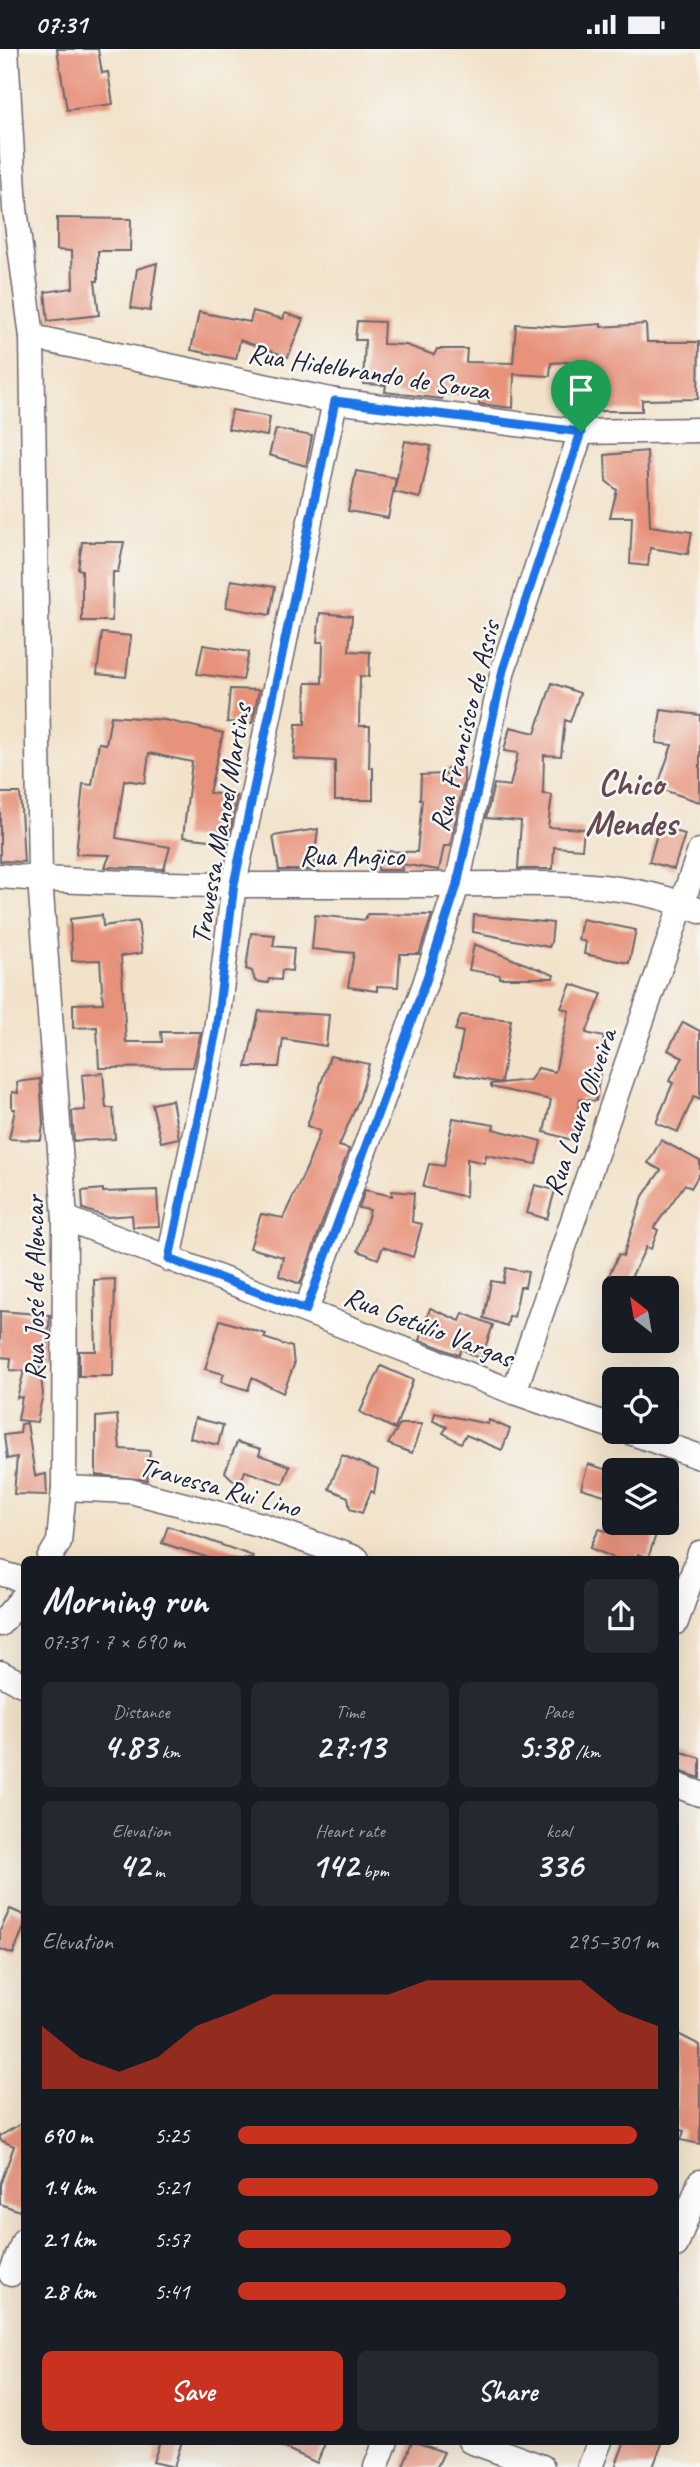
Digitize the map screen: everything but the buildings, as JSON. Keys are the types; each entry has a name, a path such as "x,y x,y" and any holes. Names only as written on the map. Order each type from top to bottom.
{"street":[{"name":"Rua José de Alencar","path":"6,49 7,210 32,337 40,879 65,1218 64,1487 59,1542 51,1556"},
{"name":"Rua Hidelbrando de Souza","path":"32,337 335,401 581,432 700,430"},
{"name":"Travessa Manoel Martins","path":"169,1259 216,1031 234,884 335,401"},
{"name":"Rua Francisco de Assis","path":"306,1310 425,984 457,885 503,670 581,432"},
{"name":"Rua Laura Oliveira","path":"514,1392 692,908 700,851"},
{"name":"Rua Angico","path":"0,876 234,884 582,883 692,908"},
{"name":"Rua Getúlio Vargas","path":"65,1218 514,1392 602,1423"},
{"path":"664,1444 700,1457"},
{"name":"Travessa Rui Lino","path":"64,1487 130,1491 262,1524 350,1556"},
{"path":"679,1613 700,1553"},
{"path":"0,1573 21,1579"},
{"path":"0,1624 21,1600"},
{"path":"0,1673 21,1684"},
{"path":"679,1786 700,1794"},
{"path":"679,2237 700,2182"},
{"path":"12,2274 21,2248"},
{"path":"376,2467 384,2445"},
{"path":"481,2445 542,2467"},
{"path":"590,2467 598,2445"}],"district":[{"name":"Chico Mendes","path":"631,803"}],"route":[{"path":"335,401 581,432 503,670 457,885 425,984 306,1310 169,1259 216,1031 234,884 335,401"}]}
